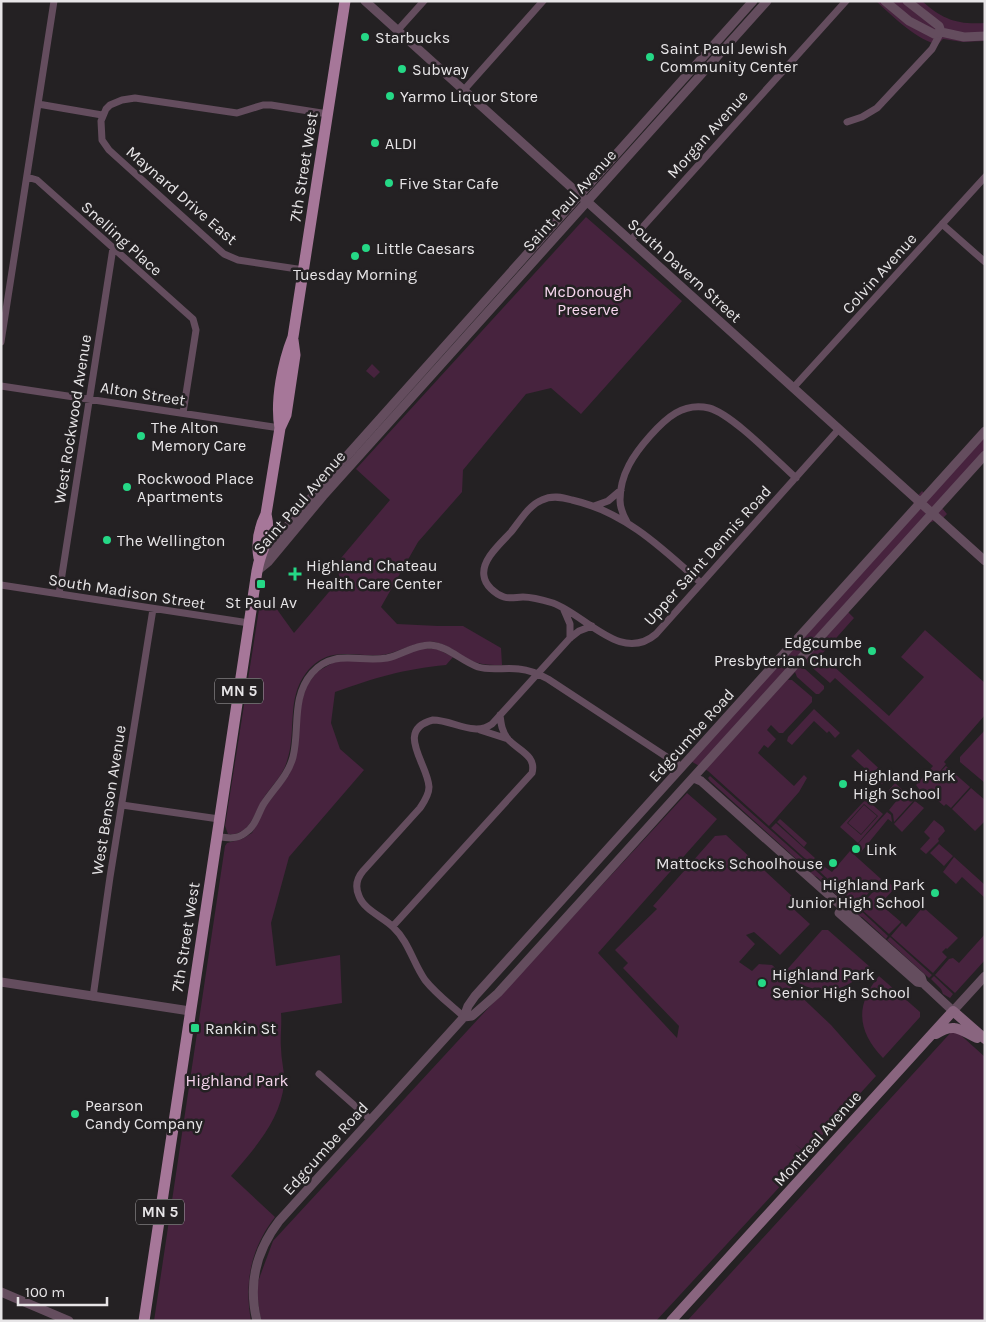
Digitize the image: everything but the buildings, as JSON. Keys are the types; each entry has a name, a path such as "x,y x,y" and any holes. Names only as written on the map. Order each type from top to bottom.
{"main road":[{"name":"7th Street West","path":"144,1321 257,570 259,558 266,546 269,527 266,514 280,428 277,416 286,355 293,337 345,1"},
{"path":"953,1011 985,1040"},
{"name":"Montreal Avenue","path":"671,1321 953,1011"},
{"path":"913,1054 934,1035 951,1027 960,1028 975,1037 985,1040"}],"street":[{"path":"1,342 54,1"},
{"name":"South Davern Street","path":"365,1 985,561"},
{"path":"397,31 424,1"},
{"path":"463,91 543,1"},
{"name":"Saint Paul Avenue","path":"257,570 270,546 336,468 753,1"},
{"name":"Saint Paul Avenue","path":"257,570 268,562 323,496 767,1"},
{"name":"Morgan Avenue","path":"630,241 846,1"},
{"path":"885,1 913,23 934,34 941,32 964,37 985,36"},
{"path":"847,122 862,117 877,108 932,49 941,32 939,26 907,1 897,12"},
{"path":"38,104 102,115 110,105 135,98 237,113 263,105 271,105 328,114"},
{"name":"Maynard Drive East","path":"102,115 100,134 109,150 224,254 238,260 304,270"},
{"name":"Snelling Place","path":"27,176 37,180 193,319 196,330 183,413"},
{"name":"Colvin Avenue","path":"793,388 985,177"},
{"path":"942,224 985,262"},
{"name":"West Rockwood Avenue","path":"59,594 113,248"},
{"name":"Alton Street","path":"1,386 280,428"},
{"path":"701,583 662,548 627,522 621,510 621,490 625,474 633,456 662,422 676,412 697,407 714,410 729,418 796,478"},
{"name":"Upper Saint Dennis Road","path":"627,522 594,506 560,497 541,500 532,506 490,556 485,565 484,576 486,582 489,587 504,597 535,598 562,607 618,642 631,645 644,642 656,634 839,429"},
{"name":"Edgcumbe Road","path":"257,1321 253,1284 258,1260 266,1239 279,1221 464,1017 474,996 985,431"},
{"name":"Edgcumbe Road","path":"464,1017 472,1016 498,993 985,455"},
{"path":"594,506 608,501 621,490"},
{"name":"South Madison Street","path":"1,585 249,623"},
{"path":"562,607 568,617 570,638"},
{"name":"West Benson Avenue","path":"93,997 152,609"},
{"path":"477,729 485,729 500,715 570,638 579,631 592,626"},
{"path":"216,836 235,838 246,833 265,802 283,780 293,758 296,716 302,690 312,672 328,661 346,657 384,658 418,646 429,645 445,649 463,660 482,668 520,669 548,679 682,767 694,778 701,780 896,954 953,1011"},
{"path":"393,926 531,776 533,766 530,758 508,739 500,715"},
{"path":"464,1017 426,980 410,949 393,926 365,905 359,896 357,884 363,870 420,808 425,800 429,785 426,773 414,747 414,736 421,726 433,720 477,729 508,739"},
{"path":"122,805 219,819"},
{"name":"Montreal Avenue","path":"953,1011 985,976"},
{"path":"1,982 190,1011"},
{"path":"319,1074 371,1120"},
{"path":"1,1292 49,1317 69,1321"}],"green space":[{"path":"876,1 922,1 936,12 958,22 985,23 985,41 963,42 943,39 938,44 930,42 906,27"},
{"name":"McDonough Preserve","path":"586,217 682,301 581,414 551,388 526,394 463,470 462,492 418,542 381,607 397,624 463,626 501,648 502,665 475,662 445,645 435,642 417,644 387,654 334,655 315,664 306,673 296,694 290,750 283,771 263,799 248,826 239,833 228,834 225,826 260,603 276,608 294,633 340,579 336,564 390,500 356,469"},
{"path":"372,364 380,372 374,378 366,371"},
{"path":"985,427 985,460 942,508 947,514 938,523 934,521 929,523 848,612 854,618 821,655 889,716 924,677 901,657 925,630 985,683 985,715 944,762 946,764 936,776 946,766 970,787 951,808 946,804 944,806 926,790 922,793 916,785 933,766 835,678 830,683 808,664 806,659 799,668 805,669 824,686 824,689 819,694 816,694 797,677 795,672 788,680 792,680 812,697 812,702 783,733 779,733 771,725 767,730 776,739 768,748 764,745 758,753 794,786 804,775 807,778 799,792 769,826 708,771 687,759 914,505 913,501 922,491 924,493"},
{"name":"Highland Park","path":"422,649 437,649 453,657 446,665 389,675 335,692 331,723 340,749 364,770 289,857 271,923 276,966 340,955 342,1003 281,1013 281,1052 284,1079 282,1097 272,1122 265,1133 231,1176 275,1217 260,1241 251,1266 248,1293 251,1321 154,1321 225,846 227,843 242,839 252,833 266,806 289,775 301,704 307,685 317,672 334,662"},
{"path":"814,709 840,733 835,738 829,731 827,733 814,721 792,745 787,741 788,737"},
{"path":"985,730 985,783 960,762 960,757"},
{"path":"858,749 888,777 882,784 851,756"},
{"path":"710,776 812,867 807,872 803,865 710,781 708,778"},
{"path":"895,783 914,800 894,822 893,814 889,810 898,799 889,790"},
{"path":"971,788 985,800 985,821 975,831 952,809"},
{"path":"687,793 717,819 598,953 677,1038 679,1026 623,968 628,963 615,950 657,909 653,906 715,836 726,835 793,897 788,904 810,924 780,955 754,932 746,935 755,944 739,962 752,971 759,964 772,965 782,974 793,989 831,1025 876,1076 806,1153 795,1144 808,1156 656,1321 261,1321 256,1287 273,1241"},
{"path":"866,799 883,814 858,843 840,827","holes":["864,804 878,816 861,835 847,823"]},
{"path":"915,801 924,808 902,832 894,824"},
{"path":"864,805 877,816 861,834 848,823"},
{"path":"887,812 891,815 892,822 888,819 861,852 855,847"},
{"path":"780,819 807,843 804,847 777,822"},
{"path":"934,820 945,831 938,839 939,841 926,854 920,849 930,838 924,832"},
{"path":"776,823 815,858 810,863 771,828"},
{"path":"939,844 953,856 944,866 930,853"},
{"path":"850,851 881,879 857,906 818,870 822,865 832,872"},
{"path":"954,857 985,885 985,898 962,877 956,884 943,872"},
{"path":"814,869 856,907 852,912 847,904 817,877 809,874"},
{"path":"885,879 895,888 880,904 901,922 889,934 859,907"},
{"path":"923,907 958,938 942,952 947,957 933,973 891,936 902,923 906,927"},
{"path":"858,908 888,936 886,939 862,917 853,913"},
{"path":"822,930 828,930 870,967 850,984 839,988 818,990 795,981 784,973"},
{"path":"985,934 985,960 955,993 935,975 949,959 953,958 959,963"},
{"path":"890,937 932,975 929,978 887,940"},
{"path":"879,976 920,1012 920,1017 883,1058 868,1038 862,1018 866,997"},
{"path":"934,976 953,994 950,998 943,994 941,989 931,979"},
{"path":"954,1029 985,1057 985,1321 687,1321"}],"place":[{"name":"Starbucks","path":"365,37"},
{"name":"Saint Paul Jewish Community Center","path":"650,57"},
{"name":"Subway","path":"402,69"},
{"name":"Yarmo Liquor Store","path":"390,96"},
{"name":"ALDI","path":"375,143"},
{"name":"Five Star Cafe","path":"389,183"},
{"name":"Little Caesars","path":"366,248"},
{"name":"Tuesday Morning","path":"355,256"},
{"name":"The Alton Memory Care","path":"141,436"},
{"name":"Rockwood Place Apartments","path":"127,487"},
{"name":"The Wellington","path":"107,540"},
{"name":"Highland Chateau Health Care Center","path":"295,574"},
{"name":"St Paul Av","path":"261,584"},
{"name":"Edgcumbe Presbyterian Church","path":"872,651"},
{"name":"Highland Park High School","path":"843,784"},
{"name":"Link","path":"856,849"},
{"name":"Mattocks Schoolhouse","path":"833,863"},
{"name":"Highland Park Junior High School","path":"935,893"},
{"name":"Highland Park Senior High School","path":"762,983"},
{"name":"Rankin St","path":"195,1028"},
{"name":"Pearson Candy Company","path":"75,1114"}]}
